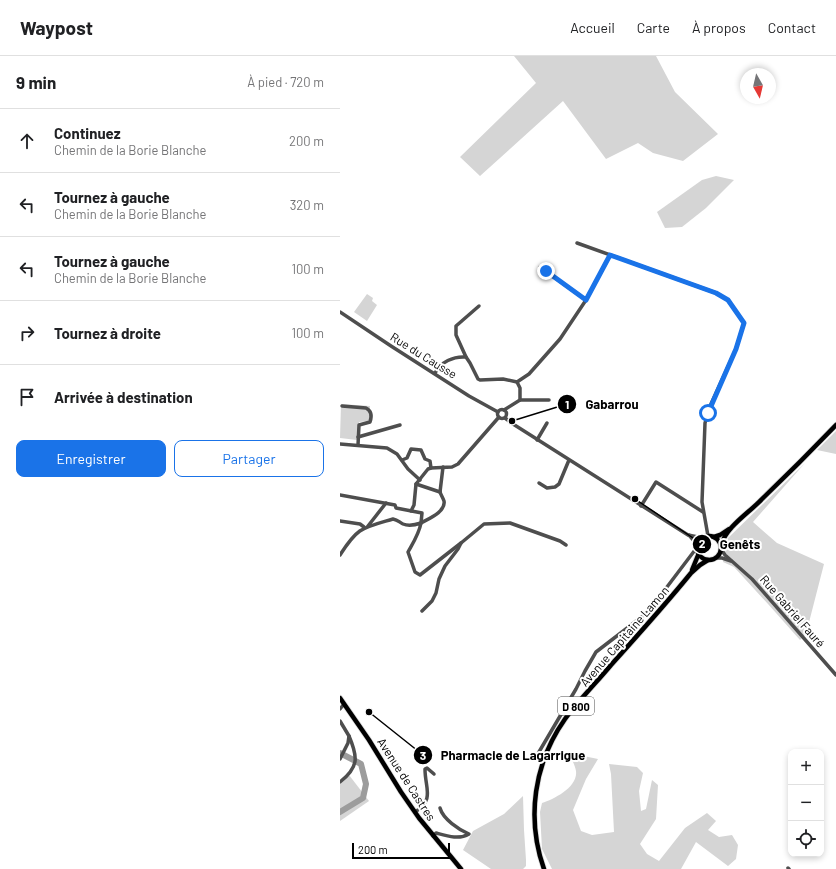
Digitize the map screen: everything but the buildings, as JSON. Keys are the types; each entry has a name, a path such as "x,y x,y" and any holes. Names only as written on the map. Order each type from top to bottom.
{"main road":[{"path":"733,527 720,535 711,536 700,540 698,550 704,559 708,560 716,558 723,539 733,527 765,497 836,425"},
{"path":"711,536 719,541 721,547"},
{"name":"Avenue Capitaine Lamon","path":"690,573 698,550"},
{"name":"Avenue Capitaine Lamon","path":"544,869 535,832 534,803 540,770 552,740 572,710 690,573 708,560"},
{"name":"Avenue de Castres","path":"340,698 415,812 461,869"}],"street":[{"path":"576,242 716,293 728,300 744,323 736,349 711,404 705,423 702,502 703,512 711,536"},
{"path":"479,306 456,326 456,335 466,357 480,380 503,379 517,382 529,374 560,339 586,300 610,255"},
{"path":"540,267 586,300"},
{"name":"Rue du Causse","path":"340,312 469,396 498,412"},
{"path":"435,373 441,364 458,356 466,357"},
{"path":"517,382 520,388 520,400"},
{"path":"499,417 498,412 520,400 549,400"},
{"path":"342,406 366,408 369,409 371,413 370,422 359,425 358,445"},
{"path":"504,410 506,414 504,418"},
{"path":"499,417 504,418 688,535 695,542 698,550 695,550 648,612 596,652 536,757"},
{"path":"411,511 414,505 416,484 428,469 452,467 458,464 499,417"},
{"path":"537,440 547,423"},
{"path":"358,437 400,425"},
{"path":"340,444 388,448 397,454 408,469 420,480"},
{"path":"402,460 407,458 411,449 421,450 425,459 430,461 431,468"},
{"path":"540,483 547,488 555,487 559,484 569,460"},
{"path":"340,555 358,531 366,527 393,519 403,524 414,525 435,516 444,508 444,503 440,492 444,467"},
{"path":"641,506 656,482 703,512"},
{"path":"416,484 440,492"},
{"path":"340,495 386,503 395,505 396,508 401,510 422,513 421,523 415,540 408,552 415,572 420,575 484,524 510,523 560,541 566,545"},
{"path":"366,527 386,503"},
{"path":"397,520 401,510"},
{"path":"340,521 360,524 366,527"},
{"path":"688,535 703,538"},
{"path":"422,611 432,601 436,593 439,578 445,566 461,543"},
{"name":"Rue Gabriel Fauré","path":"721,547 724,554 752,580 836,675"},
{"name":"Rue Gabriel Fauré","path":"716,558 723,558 732,562"},
{"path":"340,709 344,704"},
{"path":"340,721 353,745 355,765 351,772 340,782"},
{"path":"340,759 348,743 349,736"},
{"path":"415,812 423,807 427,801 427,786 424,769 427,768 434,774"},
{"path":"433,836 436,833 457,837 464,837 469,834 460,830 452,822 446,819 440,808"}],"shaded area":[{"path":"514,56 656,56 675,92 718,134 683,161 653,153 638,143 606,159 563,101 480,176 460,157 536,83"},
{"path":"716,176 734,180 706,208 682,227 665,228 657,212 702,180"},
{"path":"367,294 373,298 372,301 377,305 367,321 354,312"},
{"path":"341,404 370,406 370,421 359,422 357,440 340,438"},
{"path":"836,431 836,454 817,450"},
{"path":"805,463 753,522 777,543 824,564 806,634 800,640 734,567 723,562 728,538"},
{"path":"569,753 598,759 586,779 573,810 581,831 592,835 614,832 611,774 609,764 637,767 643,773 639,791 641,811 646,809 652,780 658,785 656,819 640,844 647,854 659,861 685,828 707,813 716,821 708,830 719,837 732,835 738,845 736,859 728,866 696,842 681,869 552,869 542,849 540,812 542,803 553,799 564,792 576,777 574,764"},
{"path":"349,775 369,801 340,821 340,782"},
{"path":"523,796 526,866 523,869 491,869 463,850 473,831 504,814"}],"waterway":[{"path":"340,753 361,764 366,784 363,798 340,812"}],"place":[{"name":"Gabarrou","path":"512,421"},
{"name":"Genêts","path":"635,499"},
{"name":"Pharmacie de Lagarrigue","path":"369,712"}],"route":[{"path":"546,271 586,300 610,255 716,293 728,300 744,323 736,349 708,413"}]}
